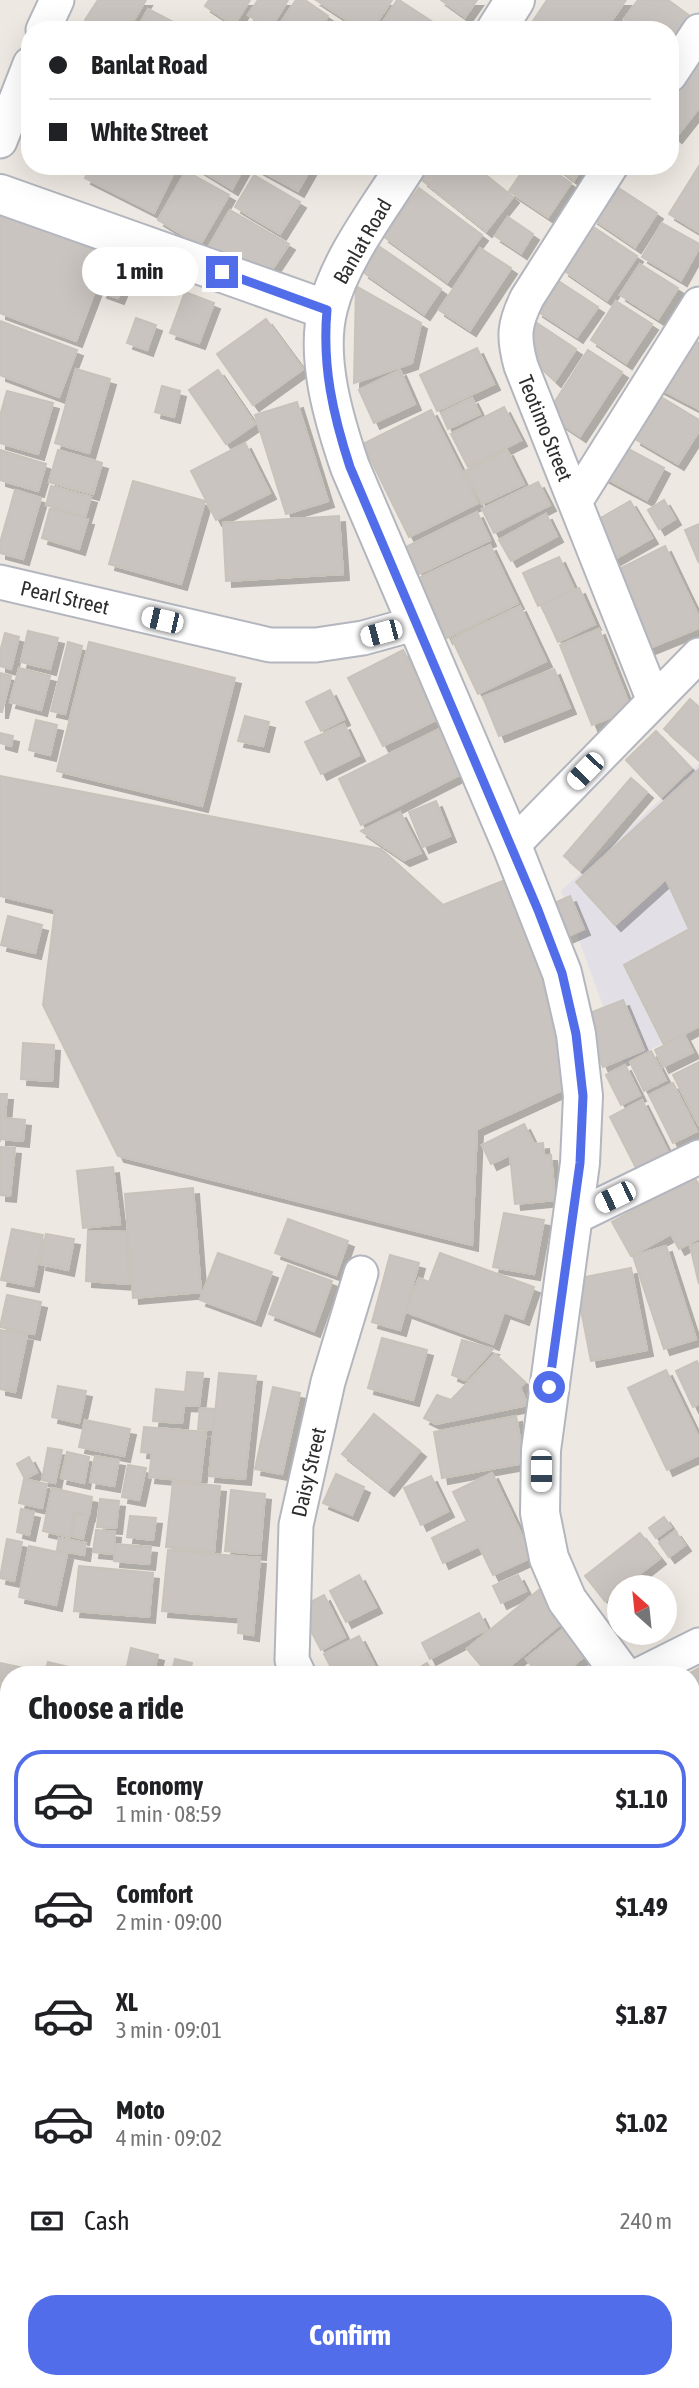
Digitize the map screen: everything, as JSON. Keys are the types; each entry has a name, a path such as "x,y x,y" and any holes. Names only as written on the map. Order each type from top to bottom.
{"street":[{"path":"47,21 57,0"},
{"path":"502,21 515,0"},
{"path":"679,61 699,31"},
{"path":"0,141 21,87"},
{"name":"Banlat Road","path":"400,175 335,286 327,310 324,339 326,363 337,427 350,467 512,846 562,973 576,1034 583,1096 580,1163 541,1450 541,1514 549,1558 568,1600 616,1666"},
{"name":"Teotimo Street","path":"605,175 516,318 515,344 521,366 654,701"},
{"path":"0,194 327,310"},
{"path":"575,502 699,304"},
{"name":"Pearl Street","path":"0,582 270,645 340,642 417,623"},
{"path":"512,846 699,655"},
{"path":"573,1218 699,1157"},
{"name":"Daisy Street","path":"295,1666 292,1660 296,1525 328,1382 361,1273"},
{"path":"657,1666 699,1645"}],"shaded area":[{"path":"699,764 699,1025 624,1063 561,891"}],"building":[{"path":"98,0 146,0 133,21 85,20"},
{"path":"209,0 250,0 237,21 228,21 205,6"},
{"path":"258,0 288,0 275,21 257,21 248,15"},
{"path":"296,0 305,0 328,16 325,21 282,21"},
{"path":"316,0 392,0 378,21 348,21"},
{"path":"399,0 431,21 384,21"},
{"path":"441,0 477,0 465,17"},
{"path":"547,0 626,0 611,21 533,21"},
{"path":"638,0 668,0 690,16 679,31 679,21 624,19"},
{"path":"148,9 171,21 142,21"},
{"path":"699,60 699,108 679,133 679,78"},
{"path":"699,166 699,232 669,214"},
{"path":"86,175 173,175 154,213 85,178"},
{"path":"184,175 193,175 229,195 200,245 158,220"},
{"path":"209,175 240,175 232,189"},
{"path":"254,175 300,202 280,234 235,207"},
{"path":"269,175 307,175 298,191"},
{"path":"426,175 486,175 513,197 486,231 422,180"},
{"path":"520,175 559,175 571,183 548,217 509,191"},
{"path":"614,185 657,213 635,247 592,218"},
{"path":"419,188 482,235 447,282 383,236"},
{"path":"230,210 289,244 265,280 205,253"},
{"path":"0,214 109,254 76,341 0,313"},
{"path":"508,217 533,234 521,253 495,236"},
{"path":"662,223 699,244 681,280 642,257"},
{"path":"592,226 637,256 607,300 563,270"},
{"path":"380,247 441,289 424,314 363,272"},
{"path":"480,248 511,268 470,330 439,310"},
{"path":"112,264 129,271 118,298 101,292"},
{"path":"640,264 678,288 658,319 620,295"},
{"path":"557,280 598,307 577,337 537,311"},
{"path":"356,286 421,323 412,363 354,383"},
{"path":"185,292 214,303 199,343 170,333"},
{"path":"616,301 652,324 626,363 591,340"},
{"path":"528,317 576,349 555,381 522,350"},
{"path":"136,318 156,325 147,350 127,343"},
{"path":"266,319 303,369 253,405 217,354"},
{"path":"0,321 77,350 59,397 0,375"},
{"path":"683,335 699,343 699,409 655,386"},
{"path":"477,348 494,384 437,411 420,375"},
{"path":"588,350 622,372 580,436 547,414"},
{"path":"76,369 110,379 89,453 55,443"},
{"path":"218,370 255,424 226,444 189,390"},
{"path":"400,370 415,404 374,423 359,390"},
{"path":"162,386 180,391 174,417 155,412"},
{"path":"7,391 53,403 38,454 0,443 0,416"},
{"path":"661,397 699,420 699,431 678,464 635,439"},
{"path":"472,398 480,414 448,429 441,413"},
{"path":"297,402 328,501 286,514 255,415"},
{"path":"504,407 521,440 468,467 451,434"},
{"path":"431,410 478,503 409,537 363,444"},
{"path":"245,443 270,493 216,520 191,471"},
{"path":"619,444 664,468 647,500 602,476"},
{"path":"0,450 46,464 38,491 0,480"},
{"path":"58,450 102,463 93,494 49,482"},
{"path":"507,450 524,484 482,504 465,471"},
{"path":"133,481 205,501 181,584 109,564"},
{"path":"538,482 550,505 494,533 482,509"},
{"path":"51,486 91,497 85,517 46,505"},
{"path":"15,490 41,498 23,559 0,553 0,543"},
{"path":"664,500 675,519 659,529 648,510"},
{"path":"630,501 652,538 613,560 592,523"},
{"path":"50,508 88,519 79,549 42,538"},
{"path":"477,512 490,540 419,574 406,547"},
{"path":"546,514 557,536 511,561 499,540"},
{"path":"339,516 343,574 226,581 223,523"},
{"path":"699,524 699,563 685,530"},
{"path":"490,545 518,603 447,638 419,578"},
{"path":"665,546 699,617 699,628 647,649 607,575"},
{"path":"559,557 574,589 538,606 523,573"},
{"path":"579,588 595,624 558,642 541,605"},
{"path":"520,606 546,661 478,694 452,639"},
{"path":"599,629 631,709 592,725 560,645"},
{"path":"28,631 58,638 50,669 21,662"},
{"path":"5,633 19,637 11,669 0,666"},
{"path":"68,642 82,646 65,714 51,711"},
{"path":"89,642 235,678 202,806 57,771"},
{"path":"403,650 438,719 383,746 348,678"},
{"path":"19,668 50,676 41,710 10,702"},
{"path":"554,669 570,708 499,736 483,697"},
{"path":"0,673 11,676 2,712 0,712"},
{"path":"330,690 344,719 321,731 306,702"},
{"path":"690,699 699,707 699,760 664,729"},
{"path":"245,716 269,722 263,746 238,741"},
{"path":"36,720 57,725 50,755 29,750"},
{"path":"344,724 359,755 321,774 305,742"},
{"path":"443,727 465,772 361,825 339,779"},
{"path":"656,731 691,768 661,797 626,760"},
{"path":"0,733 13,736 11,746 0,743"},
{"path":"699,769 699,1026 664,1045 624,965 689,929 666,879 615,925 576,882"},
{"path":"0,776 381,849 443,905 505,880 540,967 567,1088 477,1129 472,1245 118,1156 43,1005 55,909 0,896"},
{"path":"631,778 647,792 580,870 564,856"},
{"path":"436,801 450,836 423,847 409,812"},
{"path":"400,812 421,853 404,860 361,831"},
{"path":"570,896 584,929 566,937 552,904"},
{"path":"8,916 42,925 35,953 1,945"},
{"path":"623,1000 644,1050 603,1067 582,1016"},
{"path":"684,1035 693,1052 663,1067 655,1050"},
{"path":"23,1043 54,1045 52,1081 21,1079"},
{"path":"651,1051 666,1080 644,1091 630,1062"},
{"path":"699,1062 699,1126 673,1075"},
{"path":"625,1065 640,1095 621,1105 606,1075"},
{"path":"673,1083 697,1131 673,1143 649,1095"},
{"path":"0,1094 7,1094 5,1118 25,1120 23,1141 0,1139"},
{"path":"642,1100 668,1152 636,1168 610,1117"},
{"path":"524,1124 534,1144 543,1143 544,1155 551,1155 555,1200 515,1204 510,1155 491,1164 482,1145"},
{"path":"0,1147 15,1148 10,1196 0,1195"},
{"path":"113,1167 120,1224 83,1228 77,1171"},
{"path":"694,1177 699,1185 699,1238 679,1249 671,1234 631,1256 612,1222"},
{"path":"193,1188 201,1292 133,1298 125,1194"},
{"path":"504,1213 544,1220 534,1274 493,1267"},
{"path":"288,1219 348,1241 336,1275 275,1253"},
{"path":"12,1229 43,1235 33,1286 1,1280"},
{"path":"88,1231 126,1232 129,1284 86,1281"},
{"path":"46,1234 74,1239 68,1270 40,1264"},
{"path":"699,1243 699,1284 690,1246"},
{"path":"666,1246 696,1339 664,1349 633,1256"},
{"path":"218,1253 272,1272 255,1320 200,1300"},
{"path":"440,1253 534,1287 523,1319 504,1312 493,1344 406,1312 419,1278 429,1282"},
{"path":"390,1255 419,1263 400,1330 372,1322"},
{"path":"288,1265 332,1281 314,1331 269,1314"},
{"path":"631,1268 647,1350 591,1361 575,1279"},
{"path":"7,1295 41,1302 34,1334 0,1327"},
{"path":"0,1330 27,1335 15,1392 0,1389"},
{"path":"382,1338 427,1350 413,1400 368,1388"},
{"path":"462,1340 493,1349 465,1380 452,1375"},
{"path":"495,1354 525,1382 520,1388 528,1405 436,1424 424,1418 437,1395 451,1400"},
{"path":"697,1361 699,1404 693,1407 676,1371"},
{"path":"666,1370 699,1438 699,1455 667,1470 628,1388"},
{"path":"187,1372 203,1373 199,1406 184,1405 182,1423 153,1421 156,1389 185,1392"},
{"path":"219,1373 256,1376 245,1479 209,1476"},
{"path":"58,1386 86,1391 79,1423 52,1417"},
{"path":"273,1387 300,1393 282,1474 255,1469"},
{"path":"200,1408 214,1409 212,1430 198,1429"},
{"path":"374,1414 420,1451 388,1490 342,1454"},
{"path":"516,1416 524,1463 442,1478 434,1432"},
{"path":"85,1420 130,1429 124,1456 79,1447"},
{"path":"144,1427 206,1432 200,1482 149,1477 152,1453 141,1452"},
{"path":"48,1448 62,1450 55,1483 42,1480"},
{"path":"67,1452 89,1457 84,1483 61,1478"},
{"path":"95,1456 119,1460 114,1486 90,1482"},
{"path":"29,1457 37,1472 25,1479 17,1464"},
{"path":"128,1465 146,1468 139,1500 122,1497"},
{"path":"492,1473 532,1557 493,1575 479,1546 443,1563 432,1538 467,1521 453,1492"},
{"path":"336,1474 364,1487 352,1515 323,1503"},
{"path":"431,1476 448,1511 421,1525 404,1488"},
{"path":"24,1479 47,1484 42,1508 19,1503"},
{"path":"173,1482 220,1486 214,1552 166,1547"},
{"path":"52,1488 92,1497 89,1515 74,1512 70,1537 43,1531"},
{"path":"231,1490 265,1494 260,1554 225,1551"},
{"path":"100,1499 119,1501 116,1528 97,1527"},
{"path":"21,1509 34,1512 29,1535 17,1532"},
{"path":"76,1514 88,1516 83,1539 72,1536"},
{"path":"130,1516 156,1518 153,1540 127,1537"},
{"path":"664,1517 671,1527 656,1538 649,1528"},
{"path":"96,1530 115,1532 113,1554 93,1552"},
{"path":"675,1531 685,1545 669,1557 659,1543"},
{"path":"640,1533 660,1558 638,1575 607,1575 605,1601 585,1576"},
{"path":"59,1538 86,1543 84,1555 57,1550"},
{"path":"7,1539 22,1542 14,1581 0,1578"},
{"path":"116,1544 151,1547 149,1564 114,1561"},
{"path":"29,1546 67,1554 56,1605 19,1597"},
{"path":"168,1550 260,1558 253,1635 238,1633 239,1617 162,1611"},
{"path":"79,1566 153,1573 149,1617 74,1611"},
{"path":"359,1575 376,1607 346,1622 330,1591"},
{"path":"518,1575 526,1591 501,1603 493,1586"},
{"path":"546,1584 571,1615 510,1666 481,1666 467,1649"},
{"path":"324,1595 345,1637 321,1650 299,1608"},
{"path":"479,1613 487,1629 430,1659 422,1643"},
{"path":"572,1622 594,1648 573,1666 532,1666 526,1659"},
{"path":"359,1636 374,1666 330,1666 324,1654"},
{"path":"131,1648 158,1655 155,1666 127,1666"},
{"path":"175,1659 192,1663 191,1666 173,1666"},
{"path":"48,1662 64,1666 47,1666"}],"route":[{"path":"222,272 327,310 324,339 330,393 337,427 350,467 512,846 562,973 576,1034 583,1096 580,1163 549,1387"}]}
